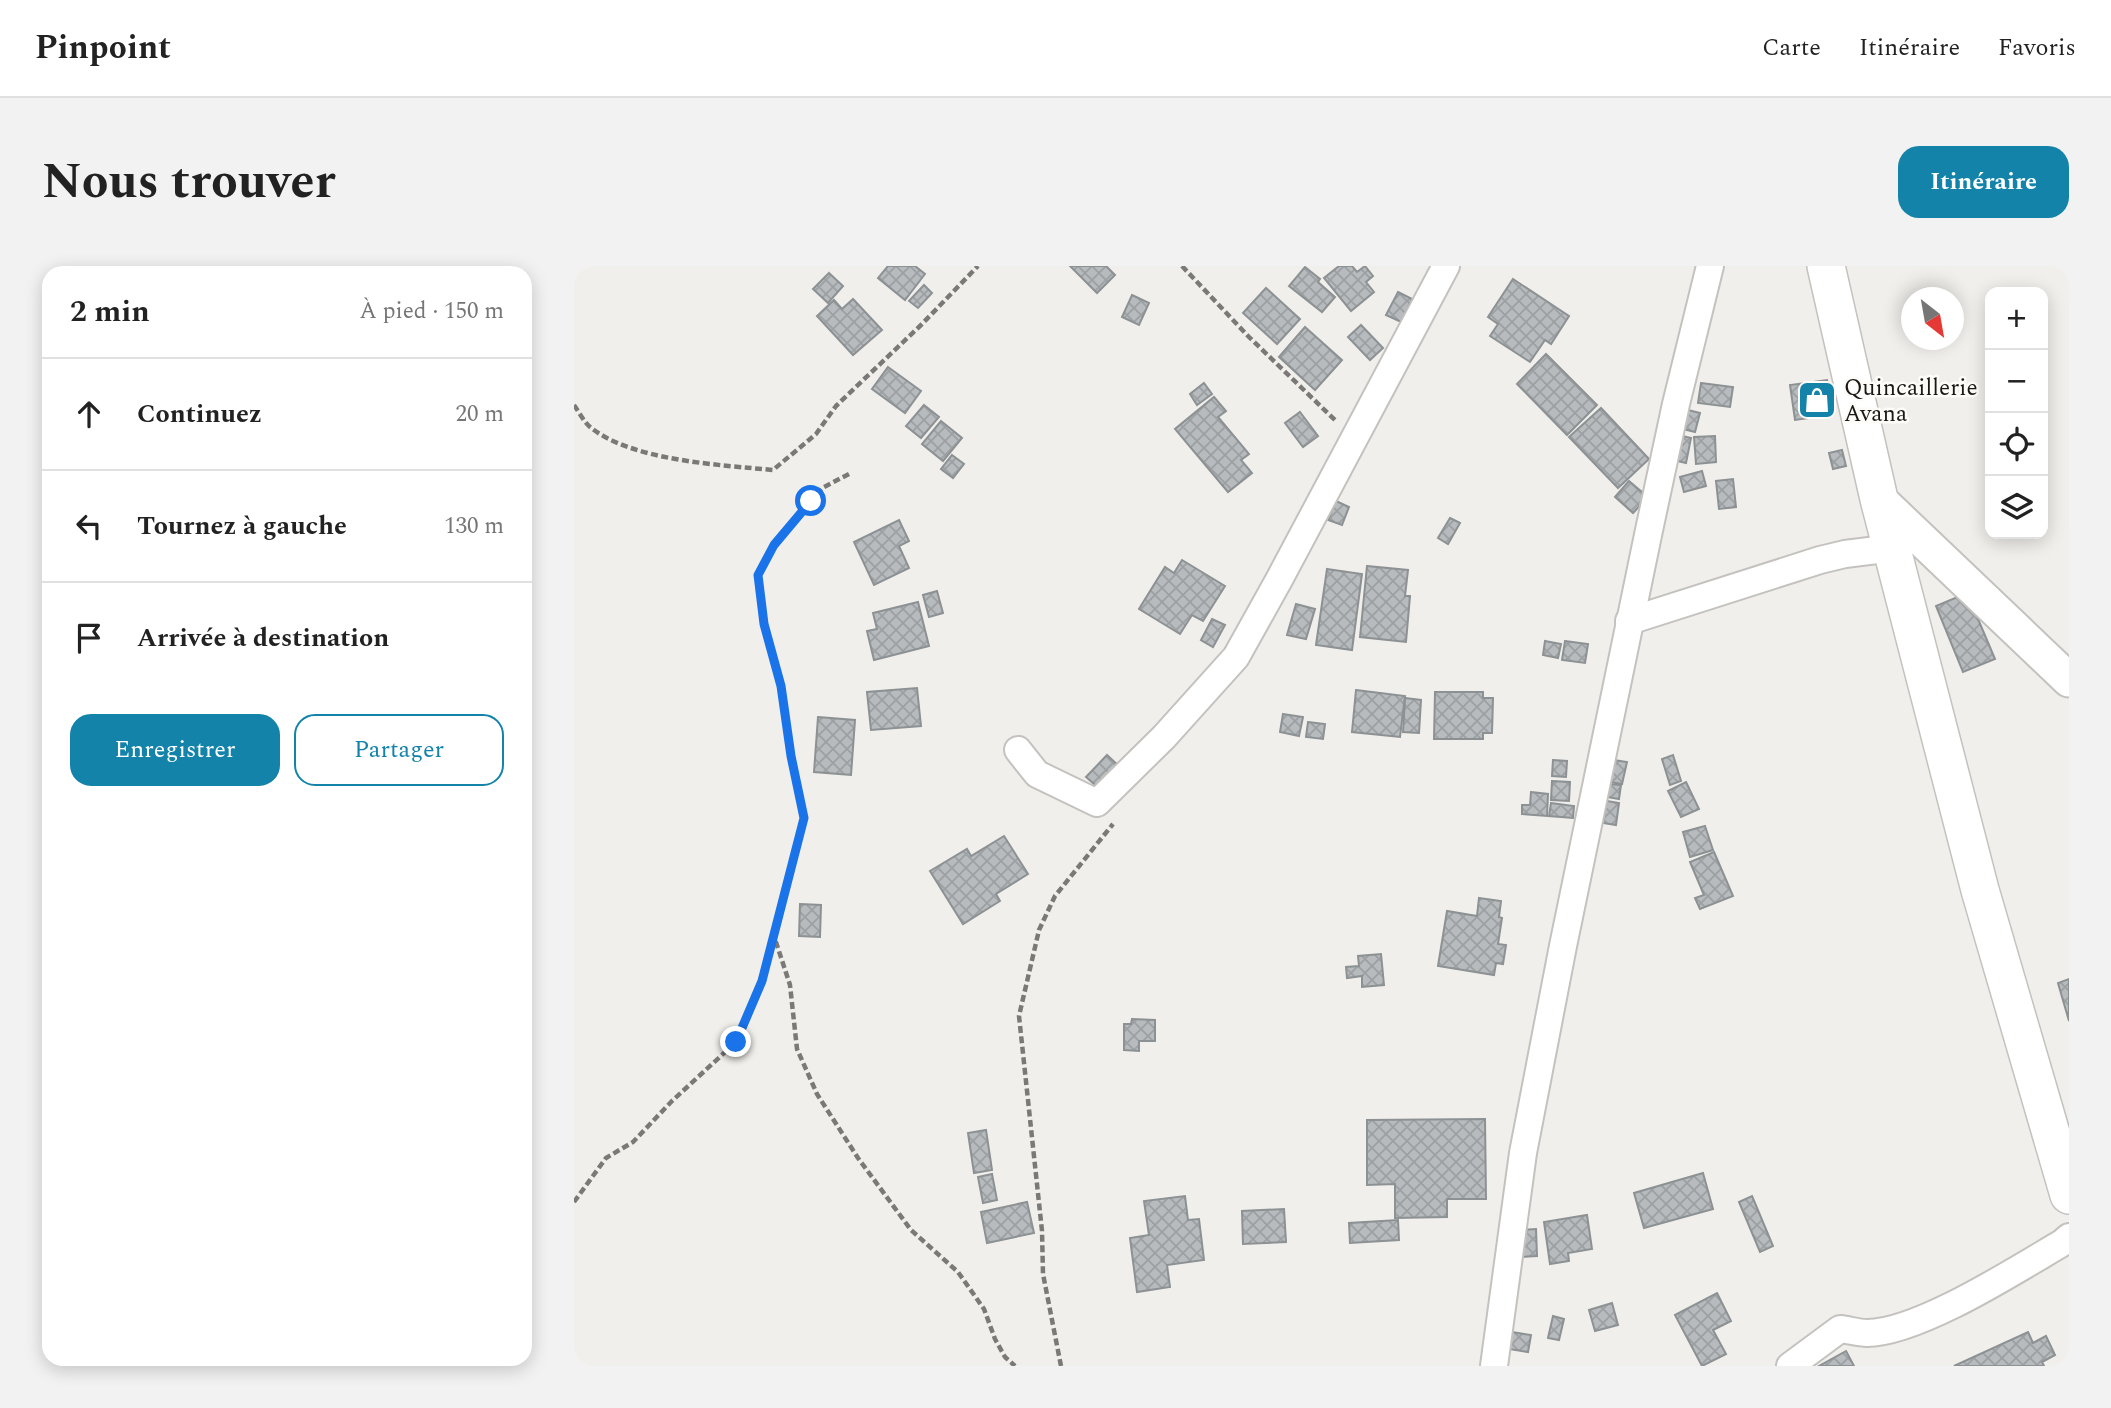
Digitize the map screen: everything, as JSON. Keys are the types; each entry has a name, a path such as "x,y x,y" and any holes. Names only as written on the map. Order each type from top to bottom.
{"main road":[{"path":"1826,266 1879,499 1980,890 2069,1195"}],"street":[{"path":"1018,750 1037,774 1097,803 1164,737 1236,657 1446,266"},
{"path":"1494,1366 1523,1153 1629,621 1676,404 1710,266"},
{"path":"1879,499 2069,680"},
{"path":"1629,621 1820,560 1893,548"},
{"path":"1790,1366 1840,1329 1867,1333 1890,1330 1941,1310 2009,1274 2069,1237"}],"path":[{"path":"574,405 589,427 631,449 717,465 774,470 816,434 836,406 978,266"},
{"path":"1182,266 1249,337 1354,438"},
{"path":"574,1202 606,1158 633,1142 672,1101 736,1042 762,981 804,818 791,756 781,686 764,624 758,575 774,545 822,488 849,474"},
{"path":"1061,1366 1043,1274 1042,1231 1019,1016 1039,930 1055,896 1117,820"},
{"path":"774,936 790,985 797,1049 817,1094 858,1158 911,1230 958,1272 984,1309 1004,1357 1015,1366"}],"building":[{"path":"888,266 915,266 925,274 905,300 878,278"},
{"path":"1070,266 1106,266 1115,275 1097,293"},
{"path":"1339,266 1352,266 1357,272 1365,266 1373,276 1366,282 1374,292 1351,311 1324,278"},
{"path":"1305,267 1320,279 1318,282 1335,297 1322,312 1289,286"},
{"path":"829,273 843,286 828,303 813,289"},
{"path":"1513,279 1569,316 1551,344 1545,340 1530,362 1490,336 1498,324 1488,317"},
{"path":"924,285 932,293 918,308 909,301"},
{"path":"1266,288 1300,319 1277,344 1243,313"},
{"path":"1398,292 1412,299 1401,322 1386,315"},
{"path":"1132,295 1149,303 1139,325 1122,317"},
{"path":"853,299 882,330 853,355 817,316 834,300 842,309"},
{"path":"1361,325 1383,348 1370,360 1348,337"},
{"path":"1305,327 1342,360 1315,390 1279,357"},
{"path":"1546,354 1597,405 1567,435 1517,384"},
{"path":"888,367 921,391 905,413 872,389"},
{"path":"1827,380 1832,415 1795,420 1790,385"},
{"path":"1204,383 1212,394 1197,405 1190,394"},
{"path":"1701,383 1733,387 1730,407 1698,403"},
{"path":"1214,397 1226,411 1218,417 1249,454 1241,460 1252,473 1228,492 1175,429"},
{"path":"924,405 939,417 921,438 906,426"},
{"path":"1601,408 1649,459 1618,488 1569,437"},
{"path":"1684,409 1700,413 1695,432 1679,428"},
{"path":"1300,412 1318,436 1303,447 1285,423"},
{"path":"941,421 962,438 943,461 922,444"},
{"path":"1678,435 1691,438 1686,463 1673,460"},
{"path":"1715,436 1716,462 1696,464 1694,437"},
{"path":"1842,450 1846,466 1833,469 1829,453"},
{"path":"952,455 964,464 953,478 941,469"},
{"path":"1702,471 1706,486 1684,492 1680,477"},
{"path":"1733,479 1736,507 1719,509 1716,481"},
{"path":"1629,481 1648,497 1633,513 1615,497"},
{"path":"1336,501 1349,507 1342,525 1328,520"},
{"path":"1450,518 1460,523 1448,544 1438,538"},
{"path":"899,520 909,541 899,546 909,568 874,585 854,542"},
{"path":"1182,560 1225,586 1203,621 1192,615 1180,634 1139,609 1165,567 1174,573"},
{"path":"1367,566 1408,570 1405,596 1410,596 1406,642 1360,637"},
{"path":"1327,569 1362,574 1352,650 1316,645"},
{"path":"937,591 943,613 929,617 923,595"},
{"path":"1967,593 1995,659 1963,672 1936,606"},
{"path":"918,602 929,646 874,660 867,631 877,629 873,613"},
{"path":"1296,604 1315,609 1306,639 1287,635"},
{"path":"1212,619 1225,625 1213,647 1201,640"},
{"path":"1545,641 1561,644 1558,658 1543,655"},
{"path":"1565,641 1588,644 1585,663 1562,660"},
{"path":"917,688 921,726 871,730 867,692"},
{"path":"1356,690 1405,696 1400,737 1352,732"},
{"path":"1435,692 1483,692 1483,698 1493,698 1492,733 1483,733 1483,739 1434,739"},
{"path":"1405,698 1421,700 1419,733 1403,732"},
{"path":"1283,714 1303,717 1299,736 1280,732"},
{"path":"818,717 855,720 851,775 814,772"},
{"path":"1308,722 1325,724 1323,739 1306,737"},
{"path":"1107,755 1121,768 1101,790 1086,777"},
{"path":"1673,755 1681,781 1670,785 1662,759"},
{"path":"1553,760 1567,761 1566,777 1552,776"},
{"path":"1614,760 1627,762 1622,784 1610,782"},
{"path":"1552,781 1570,782 1569,801 1551,800"},
{"path":"1686,782 1699,809 1681,817 1668,791"},
{"path":"1609,784 1621,785 1619,799 1607,797"},
{"path":"1531,792 1548,794 1547,816 1522,814 1522,805 1530,805"},
{"path":"1607,801 1619,803 1616,825 1603,823"},
{"path":"1551,803 1574,806 1573,818 1549,816"},
{"path":"1705,826 1713,850 1690,857 1683,832"},
{"path":"1004,836 1028,874 996,894 1000,901 963,924 930,871 967,849 971,856"},
{"path":"1714,852 1733,896 1700,909 1695,898 1704,895 1690,862"},
{"path":"1479,898 1501,901 1499,917 1502,918 1498,944 1506,945 1503,964 1496,963 1494,975 1438,966 1447,911 1477,916"},
{"path":"800,904 821,905 820,937 799,936"},
{"path":"1381,954 1384,985 1362,987 1362,976 1347,978 1346,967 1359,966 1358,956"},
{"path":"2069,979 2069,1021 2058,983"},
{"path":"1132,1019 1155,1020 1155,1041 1139,1041 1139,1051 1124,1050 1124,1024 1131,1024"},
{"path":"1485,1119 1486,1199 1447,1199 1447,1217 1395,1218 1395,1184 1367,1185 1367,1120"},
{"path":"986,1130 992,1170 974,1173 968,1133"},
{"path":"1703,1173 1713,1209 1644,1228 1634,1193"},
{"path":"992,1174 997,1200 983,1203 978,1177"},
{"path":"1185,1196 1188,1220 1199,1219 1204,1260 1167,1265 1170,1287 1137,1292 1130,1238 1149,1235 1144,1201"},
{"path":"1752,1196 1773,1246 1760,1252 1739,1202"},
{"path":"1027,1202 1034,1233 987,1243 981,1212"},
{"path":"1284,1209 1286,1242 1243,1244 1242,1211"},
{"path":"1587,1215 1592,1249 1568,1253 1569,1261 1550,1264 1544,1222"},
{"path":"1398,1220 1399,1240 1350,1243 1349,1223"},
{"path":"1536,1229 1537,1256 1520,1257 1519,1230"},
{"path":"1717,1293 1731,1321 1713,1330 1726,1354 1702,1366 1675,1315"},
{"path":"1612,1303 1618,1325 1595,1331 1589,1310"},
{"path":"1553,1316 1564,1319 1559,1340 1548,1338"},
{"path":"1512,1332 1531,1335 1528,1352 1509,1349"},
{"path":"2028,1332 2033,1343 2046,1336 2055,1355 2042,1362 2044,1366 1954,1366"},
{"path":"1846,1351 1854,1366 1819,1366"}],"place":[{"name":"Quincaillerie Avana","path":"1817,400"}],"route":[{"path":"736,1042 762,981 804,818 791,756 781,686 764,624 758,575 774,545 811,501"}]}
